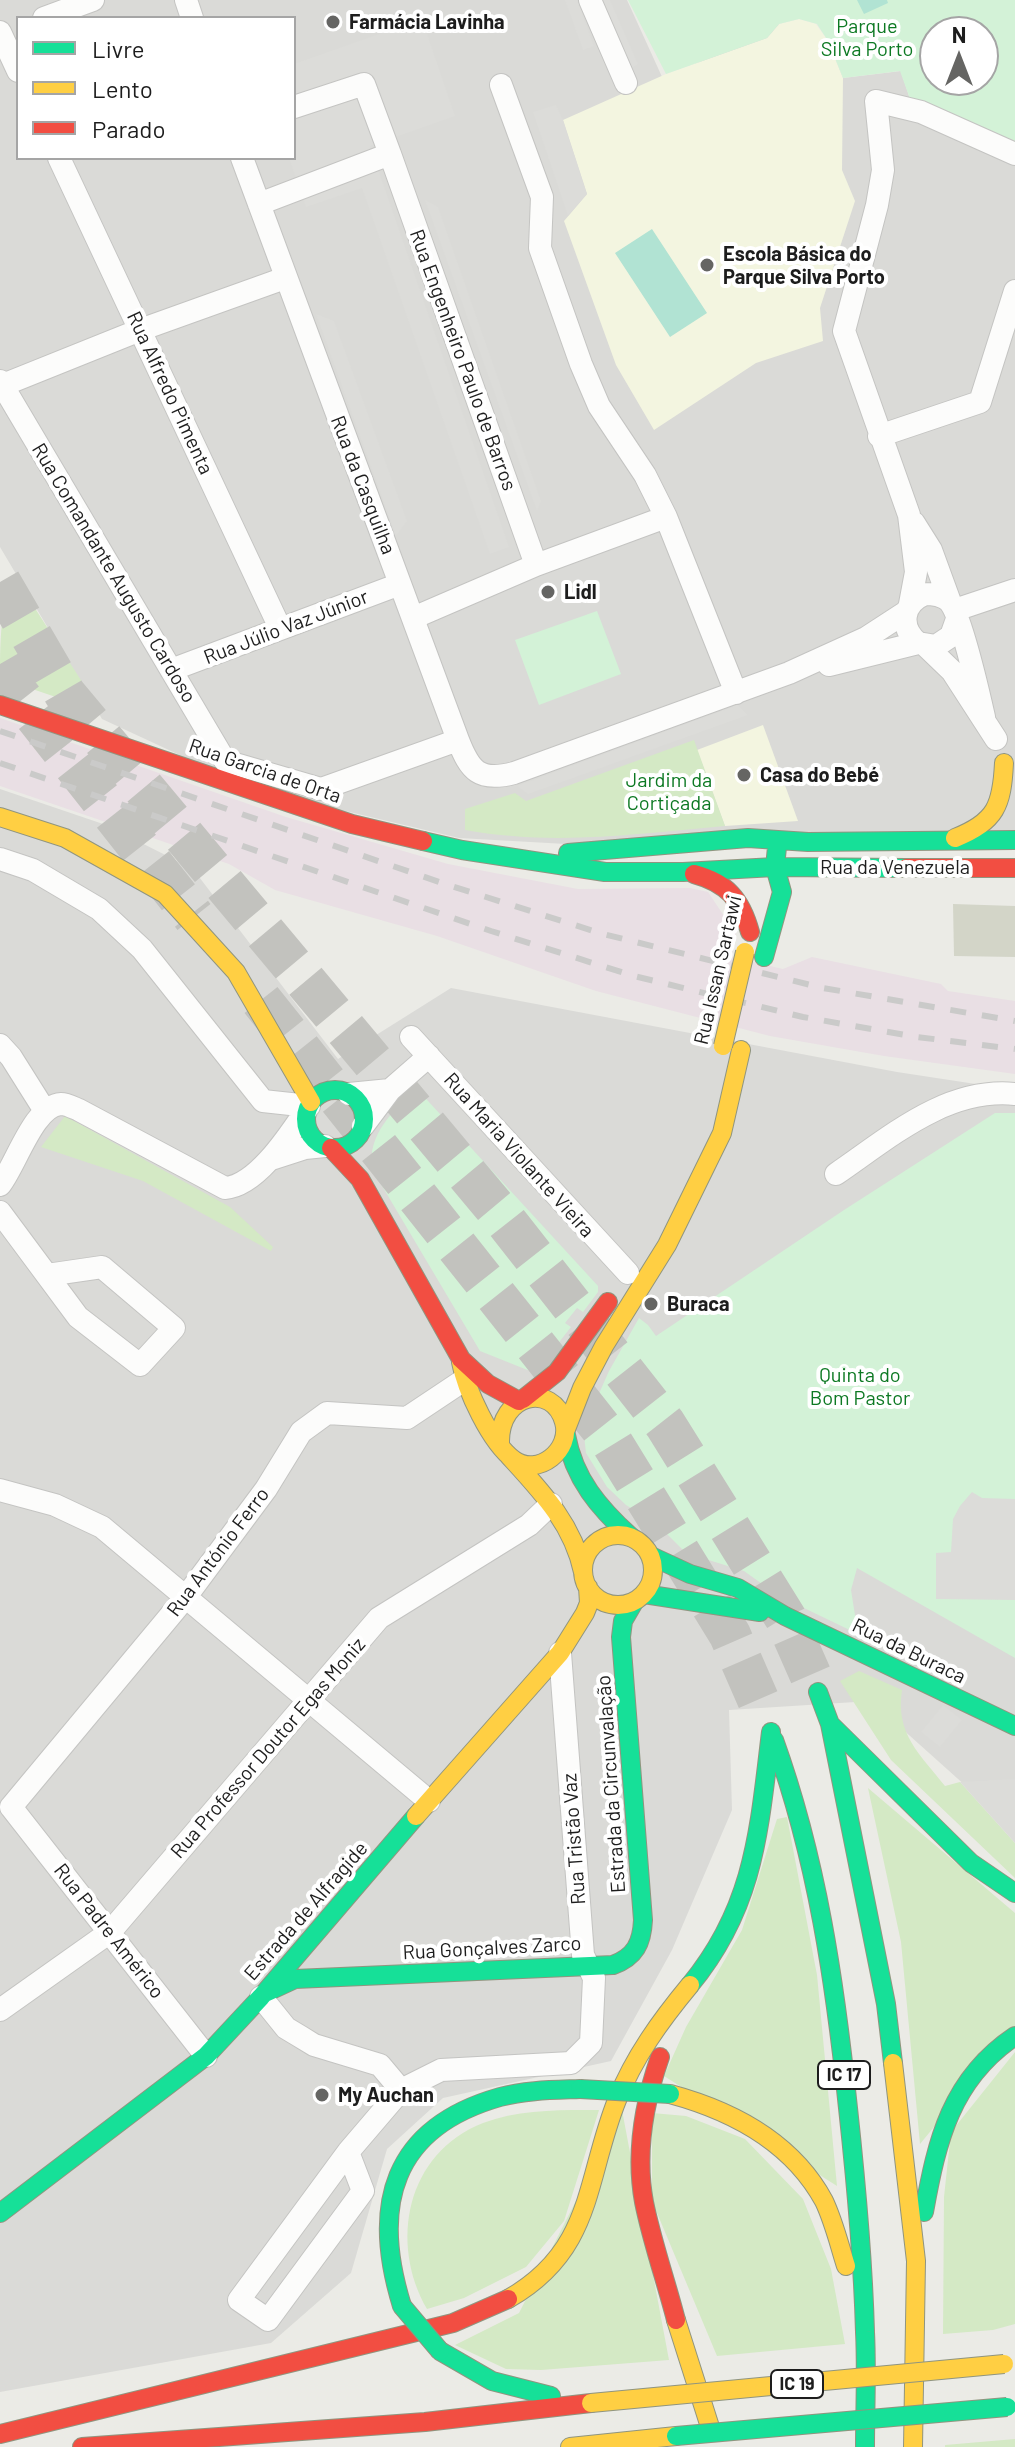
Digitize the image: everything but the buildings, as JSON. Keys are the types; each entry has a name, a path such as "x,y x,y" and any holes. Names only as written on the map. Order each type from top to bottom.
{"main road":[{"name":"Rua Garcia de Orta","path":"0,705 352,824 462,850 605,872 775,867"},
{"path":"996,739 1009,761 1015,782"},
{"path":"952,839 983,826 992,817 1001,799 1009,761"},
{"path":"0,817 65,838 165,894 236,972 298,1078 309,1106 307,1127 317,1142 328,1147 360,1179 503,1448 551,1504 575,1545 585,1579 598,1599 609,1604 622,1605 639,1598 651,1582 654,1569 651,1556 643,1544 602,1511 583,1486 570,1455 561,1415 549,1403 537,1399 521,1400 462,1370"},
{"name":"Rua Garcia de Orta","path":"521,858 748,838 778,840"},
{"path":"775,867 778,840"},
{"name":"Rua da Venezuela","path":"778,840 1015,840"},
{"name":"Rua da Venezuela","path":"775,867 1012,866"},
{"name":"Rua Issan Sartawi","path":"566,1432 582,1388 604,1346 667,1245 722,1133 745,952 759,894 775,867"},
{"name":"Rua Issan Sartawi","path":"762,963 782,892 775,867"},
{"path":"773,927 804,888 839,872 861,868"},
{"path":"683,872 722,883 732,891 746,914 750,932"},
{"name":"Rua Issan Sartawi","path":"521,1400 557,1372 652,1237 705,1127 732,1048 747,1023"},
{"path":"298,1078 342,1092 362,1108 360,1179"},
{"path":"309,1106 326,1091 342,1092"},
{"path":"328,1147 343,1147 353,1142 362,1129"},
{"path":"521,1400 502,1417 499,1430 503,1448 522,1464 542,1464 558,1453 566,1432"},
{"path":"585,1579 586,1556 593,1546 604,1538 617,1535 631,1537"},
{"name":"Rua da Buraca","path":"651,1556 690,1574 738,1588 785,1616 1015,1726"},
{"name":"Estrada de Alfragide","path":"0,2213 206,2056 261,1997 560,1653 585,1613 589,1597 585,1579"},
{"name":"Rua da Buraca","path":"639,1598 785,1616"},
{"name":"Estrada da Circunvalação","path":"627,1960 638,1949 643,1932 621,1637 623,1621 639,1598"},
{"name":"IC 17","path":"818,1692 830,1724 886,2004 916,2261 913,2447"},
{"name":"IC 17","path":"764,1713 782,1760 810,1861 834,1978 852,2147 865,2320 865,2447"},
{"path":"830,1724 971,1863 1015,1893"},
{"path":"0,2434 453,2323 520,2294 556,2259 582,2219 617,2098 645,2046 727,1933 746,1884 771,1732"},
{"name":"Rua Gonçalves Zarco","path":"329,1919 322,1931 323,1959 333,1970 358,1976"},
{"name":"Rua Gonçalves Zarco","path":"261,1997 272,1988 295,1979 613,1965 627,1960"},
{"path":"687,1989 650,2086 641,2138 644,2200 677,2324 717,2447"},
{"path":"916,2261 933,2161 948,2115 973,2072 1015,2036"},
{"path":"591,2403 500,2386 484,2379 440,2351 402,2306 392,2280 386,2226 396,2178 412,2151 436,2128 477,2105 502,2097 580,2089 670,2094 700,2101 742,2119 785,2150 822,2197 865,2320"},
{"name":"IC 19","path":"82,2447 425,2422 1011,2363"},
{"name":"IC 19","path":"570,2447 1011,2407"},
{"path":"654,2447 676,2436"}],"street":[{"path":"49,16 93,0"},
{"path":"590,0 626,83"},
{"path":"0,33 16,67"},
{"name":"Rua Engenheiro Paulo de Barros","path":"296,106 364,84 536,565"},
{"path":"501,85 542,197 540,248 581,364 599,406 645,475 666,517 736,693 866,638 925,594 943,597 954,610 951,636 936,646 922,644 789,673"},
{"path":"984,717 954,610 931,550 909,515 844,331 877,205 883,170 876,101 921,112 1015,154"},
{"path":"259,204 390,154"},
{"name":"Rua Alfredo Pimenta","path":"60,160 280,628"},
{"name":"Rua da Casquilha","path":"243,160 469,766 479,774 499,776 514,773 736,693"},
{"path":"1,383 285,278"},
{"path":"879,436 980,402 1015,291"},
{"name":"Rua Comandante Augusto Cardoso","path":"1,383 225,761 321,789 458,740"},
{"path":"909,515 916,572 906,630 952,671 996,739"},
{"path":"413,618 536,565 666,517"},
{"name":"Rua Júlio Vaz Júnior","path":"171,670 400,584"},
{"path":"954,610 1015,590"},
{"path":"0,859 33,870 99,909 142,949 263,1101 309,1106"},
{"name":"Rua Maria Violante Vieira","path":"411,1037 628,1273"},
{"path":"0,1045 48,1109"},
{"path":"362,1129 390,1090 429,1056"},
{"path":"342,1092 390,1090"},
{"path":"836,1174 941,1107 984,1094 1015,1094"},
{"path":"0,1185 14,1166 31,1126 48,1109 61,1104 79,1110 220,1187 237,1186 270,1159 309,1106"},
{"path":"270,1159 305,1148 328,1147"},
{"path":"0,1212 78,1317 140,1365 174,1328 102,1267 47,1275"},
{"name":"Rua António Ferro","path":"6,1806 185,1598 266,1489 301,1432 327,1413 407,1418 462,1370"},
{"path":"0,1490 55,1505 102,1527 429,1801"},
{"name":"Rua Professor Doutor Egas Moniz","path":"0,2010 110,1932 379,1618 529,1525 551,1504"},
{"name":"Rua Tristão Vaz","path":"401,2090 441,2070 571,2063 591,2043 594,1978 583,1955 560,1653"},
{"name":"Rua Padre Américo","path":"6,1806 110,1932 206,2056"},
{"path":"261,1997 286,2028 314,2045 380,2065 401,2090 348,2152 239,2300 268,2320 363,2191 348,2152"}],"shaded area":[{"path":"0,0 627,0 663,79 779,24 828,41 843,78 901,71 910,99 1015,141 1015,846 566,844 459,838 253,789 102,719 0,547"},
{"path":"565,0 577,0 594,46 583,50"},
{"path":"598,0 610,0 638,64 629,70"},
{"path":"422,19 455,116 370,146 509,547 490,554 362,188 306,207 290,160 296,160 296,63"},
{"name":"Escola Básica do Parque Silva Porto","path":"799,19 816,24 828,41 843,78 842,170 855,201 820,308 823,341 756,363 654,430 616,365 564,221 587,194 563,120 666,74 767,38 779,24"},
{"path":"556,105 587,194 568,216 533,112"},
{"path":"425,200 438,207 541,501 537,511"},
{"path":"316,314 334,321 407,521 396,536"},
{"path":"738,705 748,715 528,794 517,786"},
{"path":"0,718 286,817 448,864 578,889 690,888 708,892 736,934 731,957 783,969 812,957 941,984 948,991 1015,1001 1015,1074 770,1036 596,991 437,936 275,890 229,864 0,786"},
{"name":"Casa do Bebé","path":"763,725 798,821 725,826 697,750"},
{"path":"0,789 106,825 193,869 338,1059 451,988 897,1072 1015,1090 1015,1830 871,1701 729,1710 732,1810 672,1950 611,2061 443,2098 387,2149 351,2273 271,2343 0,2392"},
{"path":"953,904 1015,906 1015,957 954,956"},
{"path":"972,1492 982,1498 1015,1499 1015,1600 936,1599 936,1553 951,1552 953,1519"},
{"path":"943,1705 962,1720 940,1747 921,1732"},
{"path":"1015,1779 1015,1843 960,1782"}],"green space":[{"name":"Parque Silva Porto","path":"628,0 1015,0 1015,141 910,99 900,71 843,78 828,41 817,24 799,19 779,24 767,38 666,74"},
{"path":"857,0 887,0 888,3 864,14"},
{"path":"652,229 707,313 670,337 615,253"},
{"path":"15,577 93,699 88,708 0,678 6,595"},
{"path":"597,611 621,674 539,705 515,640"},
{"name":"Jardim da Cortiçada","path":"694,740 725,826 563,838 465,830 465,809 515,793 526,801"},
{"path":"417,1089 598,1286 598,1292 583,1312 577,1308 565,1323 571,1327 535,1373 480,1351 372,1169 378,1134 391,1115"},
{"name":"Quinta do Bom Pastor","path":"995,1113 1015,1113 1015,1658 857,1568 851,1590 858,1634 779,1596 744,1571 686,1553 656,1523 626,1505 607,1487 586,1453 584,1435 609,1371 639,1318 656,1336"},
{"path":"65,1116 230,1207 273,1247 271,1251 143,1181 41,1147"},
{"path":"859,1671 902,1690 902,1719 912,1742 945,1786 960,1782 1015,1843 1015,1878 891,1760 840,1681"},
{"path":"868,1788 1015,1913 1015,2028 920,2144 901,1942"},
{"path":"787,1817 817,1975 837,2186 664,2076 686,2027 742,1930 777,1819"},
{"path":"1015,2052 1015,2324 993,2330 943,2334 944,2197 951,2132"},
{"path":"599,2110 564,2221 526,2267 464,2298 427,2309 415,2283 409,2256 408,2229 412,2202 421,2178 436,2155 457,2137 497,2118 541,2111"},
{"path":"622,2110 669,2360 541,2370 506,2369 455,2345 519,2313"},
{"path":"652,2113 686,2116 745,2139 803,2199 831,2269 845,2344 717,2356 652,2201"},
{"path":"1015,2439 1015,2447 945,2447 945,2445"}],"tunnel":[{"path":"0,582 65,694 497,1210 665,1424 785,1617 818,1692"},
{"path":"0,664 15,690 194,917"},
{"path":"261,1000 609,1438 730,1635 764,1713"}],"railway":[{"path":"0,731 445,884 603,934 823,988 1015,1021"},
{"path":"0,763 491,931 634,976 803,1017 917,1037 1015,1049"}],"traffic: fast":[{"path":"568,853 748,838 808,842 1015,840"},
{"path":"423,841 605,872 775,867 906,868"},
{"path":"764,957 782,892 775,867 777,847"},
{"path":"335,1090 346,1092 355,1099 362,1108 364,1119 362,1130 355,1139 346,1146 335,1148 324,1146 315,1139 308,1130 306,1119 308,1108 315,1099 324,1092 335,1090"},
{"path":"566,1435 575,1465 590,1492 631,1537"},
{"path":"651,1556 690,1574 738,1588 785,1616 1015,1726"},
{"path":"644,1594 760,1612"},
{"path":"267,1992 295,1979 613,1965 632,1953 639,1942 643,1920 621,1637 623,1621 634,1602"},
{"path":"818,1692 830,1724 886,2004 893,2063"},
{"path":"830,1724 971,1863 1015,1893"},
{"path":"690,1985 712,1955 741,1896 757,1834 771,1732"},
{"path":"774,1740 813,1876 837,2014 861,2248 866,2346 865,2447"},
{"path":"0,2213 206,2056 261,1997 416,1816"},
{"path":"924,2212 935,2160 950,2113 976,2072 993,2053 1015,2036"},
{"path":"402,2306 389,2236 391,2204 398,2176 413,2150 434,2129 463,2111 500,2097 580,2089"},
{"path":"580,2089 670,2094"},
{"path":"402,2306 440,2351"},
{"path":"440,2351 492,2381 551,2396"},
{"path":"676,2436 1007,2407"}],"traffic: slow":[{"path":"955,838 980,825 994,810 1001,790 1004,763"},
{"path":"0,817 65,838 165,894 236,972 311,1102"},
{"path":"723,1046 745,952"},
{"path":"566,1429 582,1388 604,1346 667,1245 722,1133 741,1050"},
{"path":"461,1362 480,1415 496,1441 514,1460 533,1465 551,1458 563,1442 564,1422 558,1409 549,1401 528,1399 508,1413 502,1426 500,1443"},
{"path":"509,1456 564,1523 583,1572"},
{"path":"618,1535 643,1545 653,1570 643,1595 618,1605 593,1595 583,1570 593,1545 618,1535"},
{"path":"416,1816 560,1653 585,1613 589,1603 588,1587"},
{"path":"508,2299 536,2280 572,2236 624,2084 649,2040 690,1985"},
{"path":"893,2063 916,2261 913,2447"},
{"path":"670,2094 738,2120 759,2132 795,2162 824,2201 846,2266"},
{"path":"676,2320 710,2427"},
{"path":"591,2403 1004,2364"},
{"path":"570,2447 676,2436"}],"traffic: jam":[{"path":"0,705 352,824 423,841"},
{"path":"906,868 1015,868"},
{"path":"694,874 715,882 731,894 742,910 750,932"},
{"path":"331,1148 360,1179 461,1359 488,1384 519,1401"},
{"path":"523,1399 557,1372 608,1302"},
{"path":"660,2057 649,2092 643,2128 641,2184 676,2320"},
{"path":"0,2434 453,2323 508,2299"},
{"path":"82,2447 425,2422 591,2403"}],"place":[{"name":"Farmácia Lavinha","path":"333,22"},
{"name":"Escola Básica do Parque Silva Porto","path":"707,265"},
{"name":"Lidl","path":"548,592"},
{"name":"Casa do Bebé","path":"744,775"},
{"name":"Buraca","path":"651,1304"},
{"name":"My Auchan","path":"322,2095"}]}
